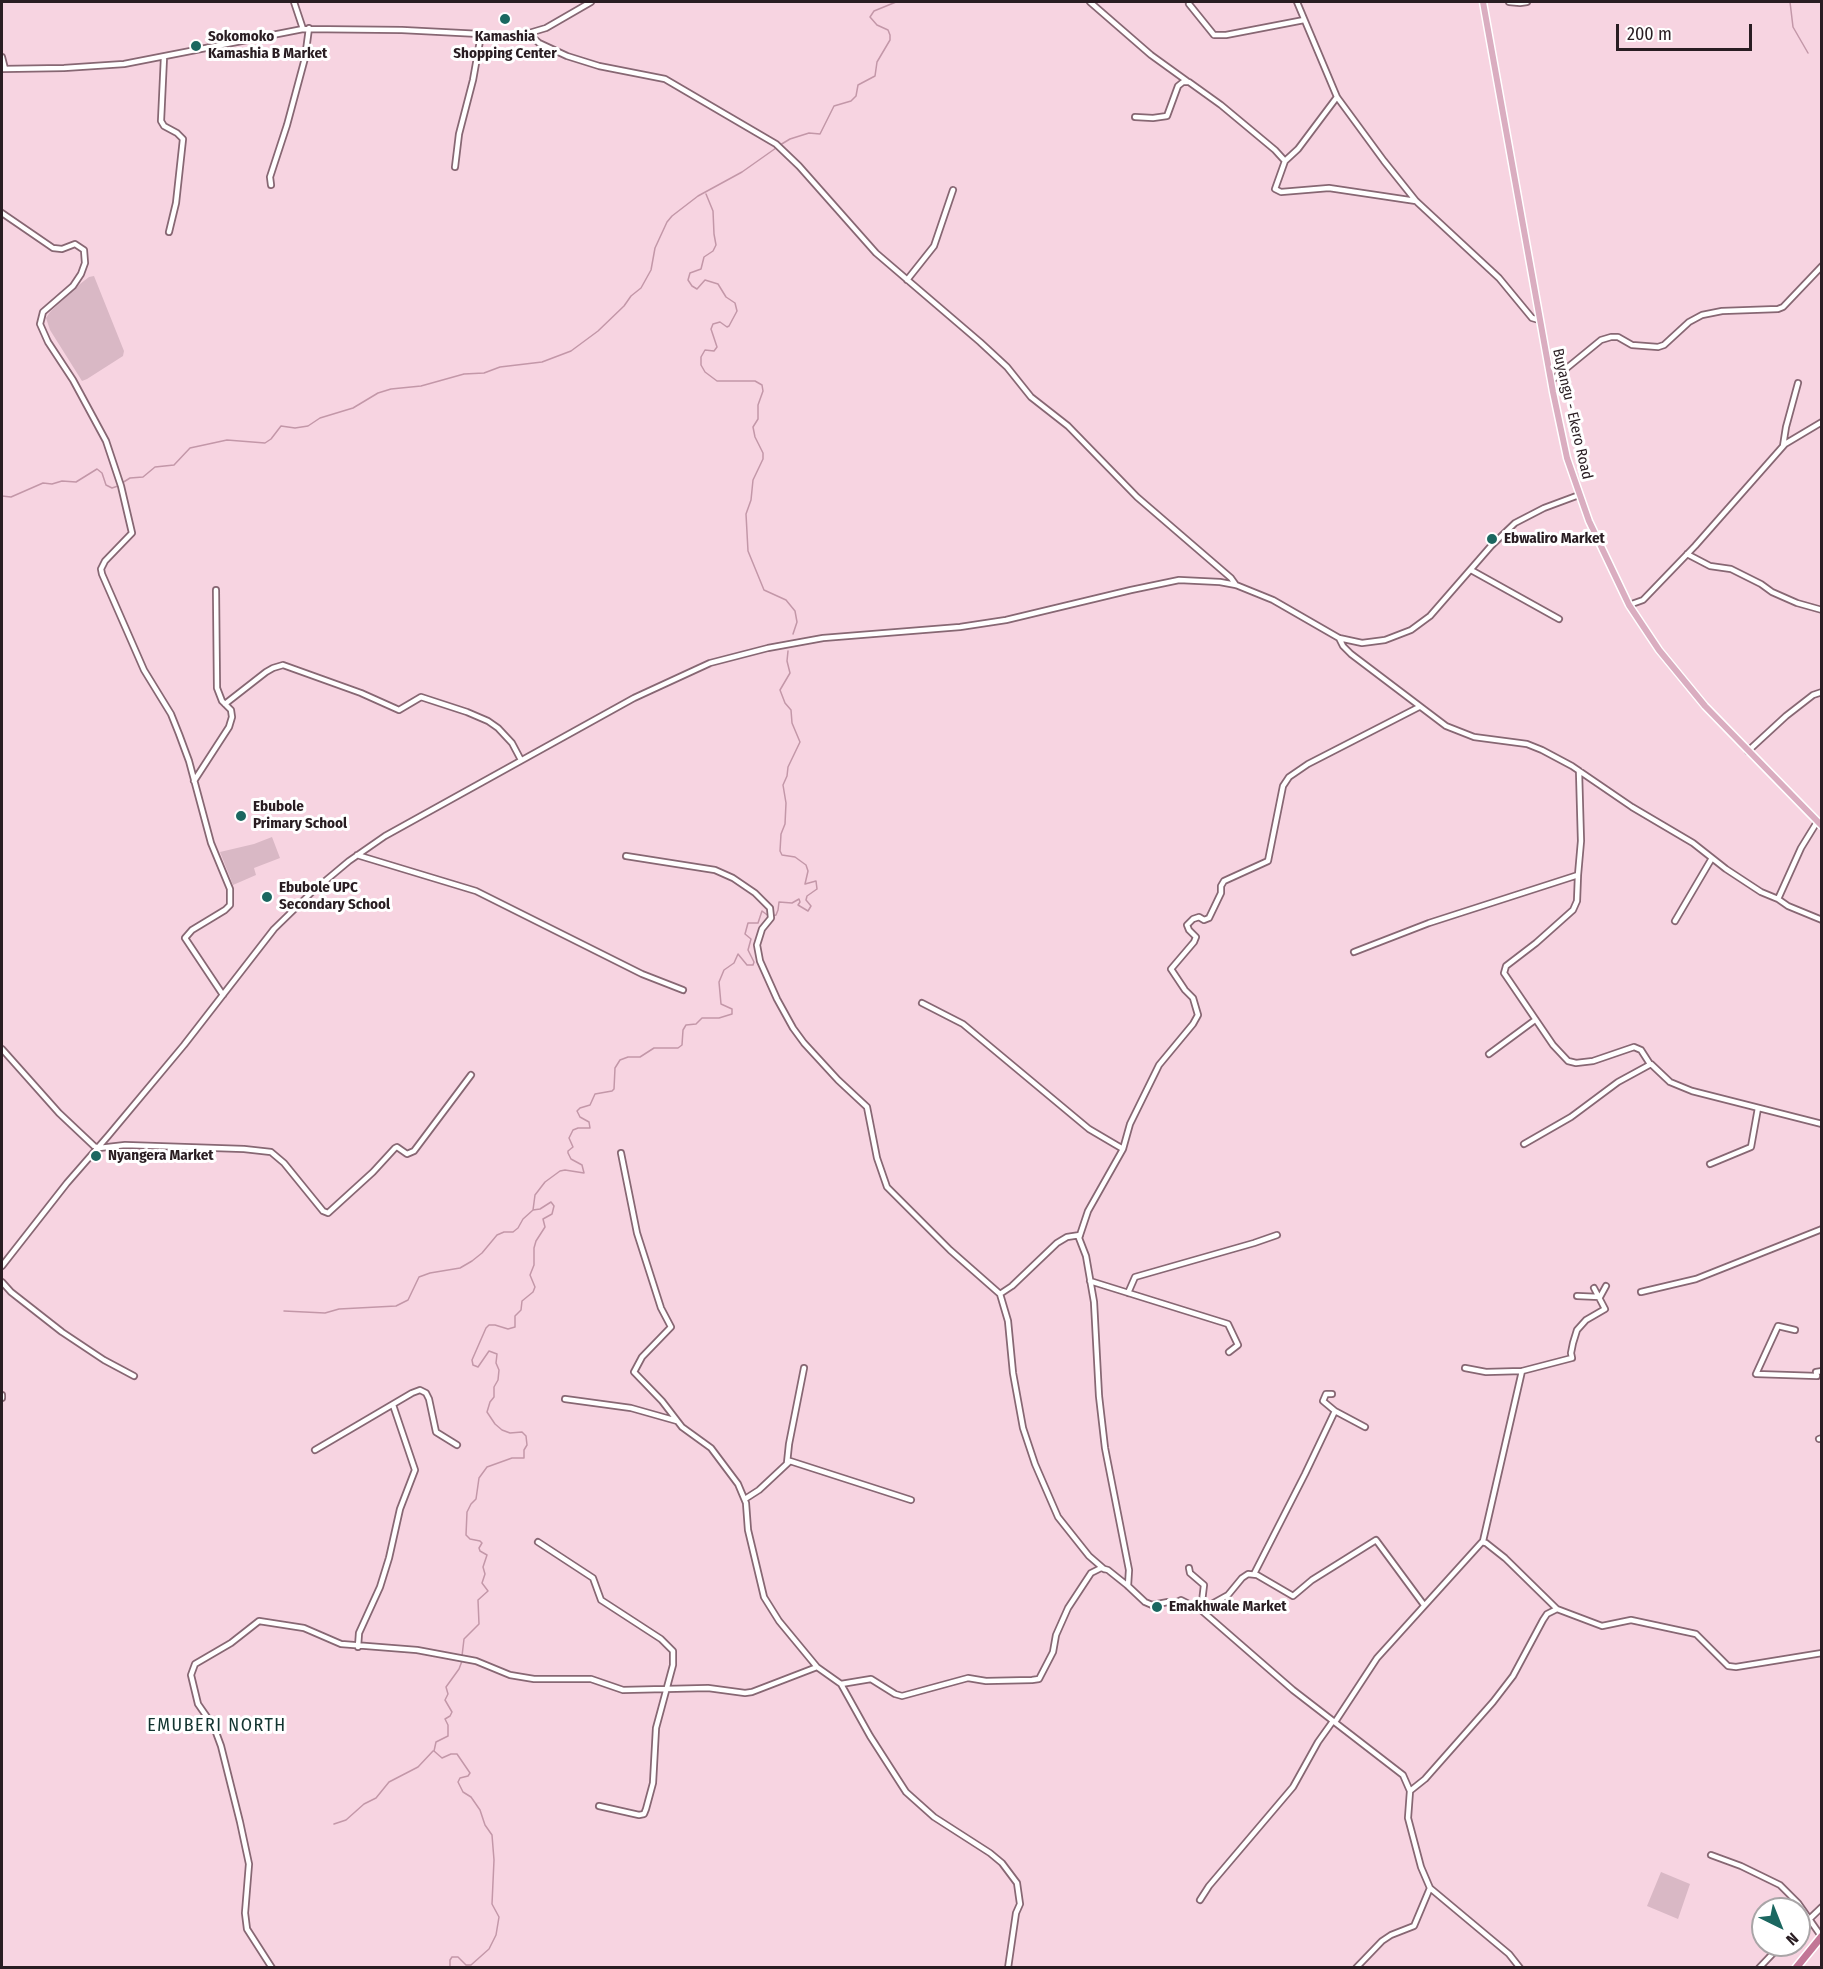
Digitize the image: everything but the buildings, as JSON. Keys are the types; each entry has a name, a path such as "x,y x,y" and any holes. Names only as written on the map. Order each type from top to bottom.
{"highway":[{"path":"1796,1968 1821,1936"}],"main road":[{"name":"Buyangu - Ekero Road","path":"1483,2 1539,320 1565,449 1579,495 1601,548 1629,605 1674,670 1705,706 1819,824"}],"street":[{"path":"294,2 303,29"},
{"path":"2,57 3,69 108,66 309,28 402,30 506,37 529,34 554,24 591,2"},
{"path":"1090,2 1151,55 1221,105 1285,161"},
{"path":"1297,2 1337,97 1384,161 1416,201 1499,278 1532,318 1539,320"},
{"path":"1509,2 1527,2"},
{"path":"1189,4 1214,35 1226,35 1304,20"},
{"path":"272,185 270,177 287,125 309,28"},
{"path":"529,34 547,48 576,59 665,79 776,144 876,253 992,353 1031,397 1068,426 1137,497 1232,578 1236,585"},
{"path":"455,167 481,35"},
{"path":"164,57 161,121 164,126 183,139 176,202 169,231"},
{"path":"1135,117 1167,116 1178,86 1187,81"},
{"path":"1337,97 1298,149 1285,161 1275,189 1278,192 1321,188 1416,201"},
{"path":"907,280 934,246 953,190"},
{"path":"2,213 53,248 62,249 75,244 84,250 85,263 81,274 73,286 43,312 40,324 48,342 73,380 106,441 121,484 132,533 105,561 101,569 144,670 171,714 186,750 217,862 230,889 230,905 192,930 185,938 223,995"},
{"path":"1551,381 1601,340 1618,337 1632,345 1658,347 1664,345 1689,322 1702,315 1722,310 1784,307 1821,267"},
{"path":"1783,446 1798,383"},
{"path":"1629,605 1643,600 1783,446 1821,422"},
{"path":"2,1266 81,1165 99,1148 280,922 312,892 357,855 400,827 616,707 670,680 710,663 812,640 880,632 960,627 1006,620 1179,580 1236,585 1273,600 1339,638 1355,642 1385,640 1406,633 1430,616 1491,546 1515,523 1544,508 1579,495"},
{"path":"1687,554 1710,566 1731,569 1772,592 1821,610"},
{"path":"1471,570 1559,619"},
{"path":"194,781 229,727 232,713 217,688 216,590"},
{"path":"1339,638 1351,654 1452,730 1489,740 1535,746 1580,771 1632,807 1693,843 1726,869 1761,892 1821,920"},
{"path":"225,704 266,672 283,665 361,693 399,710 421,696 474,714 488,721 505,735 517,750 521,760"},
{"path":"1748,751 1786,716 1813,695 1821,692"},
{"path":"1128,1586 1129,1570 1125,1545 1105,1448 1099,1396 1094,1302 1086,1256 1079,1238 1088,1211 1123,1149 1130,1124 1159,1065 1193,1024 1198,1014 1197,1004 1171,969 1196,938 1187,925 1193,919 1209,918 1224,881 1268,861 1283,786 1289,777 1308,764 1419,707"},
{"path":"1580,771 1581,841 1577,901 1573,910 1503,969 1506,978 1559,1052 1572,1062 1593,1061 1634,1047 1641,1050 1650,1064 1656,1066 1670,1082 1679,1086 1711,1097 1821,1124"},
{"path":"1778,899 1801,848 1819,824"},
{"path":"357,855 476,891 642,974 683,990"},
{"path":"626,855 715,870 733,878 767,904 772,916 762,929 757,945 768,979 785,1015 799,1036 838,1080 867,1107 877,1158 887,1186 950,1250 1000,1294 1008,1321 1013,1373 1023,1428 1035,1464 1058,1517 1089,1556 1128,1586 1139,1598 1152,1605 1168,1602 1173,1604 1181,1600 1201,1610 1293,1690 1403,1774 1410,1791 1408,1818 1420,1867 1430,1888 1509,1954 1521,1968"},
{"path":"1675,921 1712,858"},
{"path":"1354,952 1430,923 1578,875"},
{"path":"922,1003 963,1024 1089,1129 1123,1149"},
{"path":"1489,1054 1535,1020"},
{"path":"2,1049 59,1113 87,1141 99,1148 125,1145 271,1152 284,1162 323,1211 328,1213 373,1172 394,1148 397,1147 407,1154 414,1151 471,1075"},
{"path":"1524,1144 1571,1117 1618,1082 1650,1064"},
{"path":"1710,1164 1751,1147 1758,1108"},
{"path":"621,1154 637,1233 661,1308 671,1328 642,1357 634,1372 662,1401 677,1421 689,1433 711,1448 732,1473 745,1499 748,1530 764,1597 779,1621 817,1667 841,1684 870,1736 906,1792 934,1817 990,1853 1002,1863 1017,1883 1020,1904 1016,1913 1008,1968"},
{"path":"1641,1292 1696,1279 1821,1229"},
{"path":"1000,1294 1012,1286 1057,1243 1067,1237 1080,1235"},
{"path":"1128,1293 1135,1277 1277,1235"},
{"path":"1090,1281 1228,1324 1238,1346 1229,1352"},
{"path":"2,1282 11,1292 62,1332 104,1360 134,1376"},
{"path":"1600,1297 1606,1286"},
{"path":"1466,1368 1486,1372 1522,1371 1572,1358 1572,1343 1577,1330 1586,1320 1605,1309 1594,1287"},
{"path":"1578,1296 1600,1297"},
{"path":"1795,1330 1778,1326 1756,1374 1817,1376 1816,1372 1821,1371"},
{"path":"787,1463 804,1368"},
{"path":"1200,1900 1209,1886 1293,1787 1318,1742 1377,1658 1483,1542 1522,1371"},
{"path":"315,1450 417,1390 426,1393 432,1407 436,1432 457,1445"},
{"path":"1332,1394 1326,1394 1323,1401 1335,1411 1365,1427"},
{"path":"565,1399 631,1408 677,1421"},
{"path":"358,1647 359,1633 380,1587 400,1509 415,1470 415,1464 393,1405"},
{"path":"1254,1574 1335,1411"},
{"path":"745,1499 759,1490 791,1461 910,1500"},
{"path":"1201,1610 1228,1595 1243,1576 1254,1574 1293,1596 1312,1580 1376,1540 1424,1605"},
{"path":"538,1542 593,1578 601,1600 662,1639 673,1651 672,1665 656,1728 653,1783 644,1814 639,1815 598,1806"},
{"path":"1483,1542 1505,1558 1557,1609 1602,1626 1631,1620 1696,1634 1728,1666 1736,1667 1821,1653"},
{"path":"841,1684 871,1679 899,1696 968,1678 986,1681 1039,1679 1053,1652 1056,1635 1077,1593 1093,1571 1098,1568 1104,1569"},
{"path":"1189,1568 1190,1573 1203,1585 1201,1610"},
{"path":"1410,1791 1425,1779 1493,1702 1513,1676 1547,1614 1557,1609"},
{"path":"272,1968 248,1929 244,1913 249,1864 240,1822 221,1746 214,1727 198,1704 191,1672 195,1664 231,1643 260,1621 304,1628 341,1644 358,1647 399,1648 455,1656 467,1658 510,1675 534,1679 584,1678 623,1690 708,1688 744,1693 817,1667"},
{"path":"1711,1855 1766,1876 1793,1897"},
{"path":"1356,1968 1382,1941 1414,1926 1430,1888"},
{"path":"1811,1918 1821,1906"},
{"path":"1811,1923 1821,1936"},
{"path":"1759,1968 1770,1957"}],"shaded area":[{"path":"94,276 124,351 123,356 82,381 50,330 46,318 80,284"},
{"path":"272,837 280,858 254,868 256,875 233,885 220,852"},
{"path":"1661,1872 1690,1884 1678,1919 1647,1906"}],"waterway":[{"path":"780,145 809,133 820,134 834,106 851,101 856,96 858,85 875,76 877,62 890,40 890,35 888,30 877,25 870,17 874,11 896,2"},
{"path":"1790,2 1793,27 1808,53"},
{"path":"122,483 130,478 143,477 155,467 174,465 190,448 227,440 265,443 281,426 295,428 308,426 320,418 353,408 378,393 391,389 421,386 464,374 484,373 500,367 542,362 571,351 598,331 641,288 651,270 655,248 672,216 698,196 742,172 776,148"},
{"path":"706,194 713,211 716,245 713,251 704,257 701,269 690,273 688,280 697,289 705,280 718,284 726,297 735,303 737,311 729,326 720,322 713,324 711,329 717,347 714,351 705,350 701,357 701,365 705,372 717,381 755,381 762,385 758,419 753,427 763,459 753,480 751,500 746,514 748,551 764,590 786,600 795,611 797,622 793,634"},
{"path":"2,496 11,497 43,483 76,482 97,469 102,473 106,485 112,488 118,486"},
{"path":"284,1311 325,1313 339,1309 396,1306 408,1300 419,1277 460,1268 472,1261 497,1235 513,1232 518,1228 523,1219 533,1210 535,1195 545,1182 560,1171 584,1173 582,1165 571,1159 568,1153 573,1147 569,1138 573,1130 590,1128 589,1122 580,1117 577,1111 590,1105 595,1094 614,1089 615,1068 620,1060 640,1057 654,1048 678,1048 682,1045 683,1030 686,1025 696,1024 702,1018 719,1018 732,1014 732,1009 721,1004 719,982 724,970 734,963 738,954 747,965 753,965 754,962 748,950 751,939 745,934 748,923 758,923 762,911 770,917 776,915 779,902 792,903 799,899 798,905 808,911 811,906 806,900 807,896 817,889 816,881 805,884 808,871 806,865 795,857 782,855 780,851 786,803 783,785 788,767 800,742 792,723 791,710 785,703 780,690 790,673 787,661 788,651"},
{"path":"462,1656 464,1639 479,1624 478,1600 488,1591 482,1583 485,1574 483,1567 487,1555 480,1551 482,1543 480,1541 470,1539 466,1535 467,1512 476,1499 479,1478 487,1467 512,1458 524,1458 527,1445 526,1436 522,1432 510,1433 502,1430 487,1412 498,1380 497,1354 489,1351 478,1367 473,1365 472,1360 486,1328 489,1325 508,1329 515,1327 515,1316 521,1310 522,1301 533,1292 535,1287 530,1275 534,1265 534,1248 545,1227 543,1219 552,1214 554,1206 551,1202 540,1209 533,1210"},
{"path":"450,1968 452,1957 458,1957 466,1965 471,1965 489,1949 496,1935 499,1917 492,1904 494,1860 492,1835 485,1825 480,1810 471,1797 463,1792 458,1782 460,1778 470,1773 457,1754 442,1758 434,1751 436,1742 448,1736 448,1725 445,1719 452,1712 445,1700 448,1694 446,1687 462,1661"},
{"path":"334,1824 346,1820 364,1804 376,1798 389,1782 418,1767 433,1751"}],"place":[{"name":"Kamashia Shopping Center","path":"505,19"},
{"name":"Sokomoko Kamashia B Market","path":"196,46"},
{"name":"Ebwaliro Market","path":"1492,539"},
{"name":"Ebubole Primary School","path":"241,816"},
{"name":"Ebubole UPC Secondary School","path":"267,897"},
{"name":"Nyangera Market","path":"96,1156"},
{"name":"Emakhwale Market","path":"1157,1607"}],"district":[{"name":"EMUBERI NORTH","path":"217,1726"}]}
